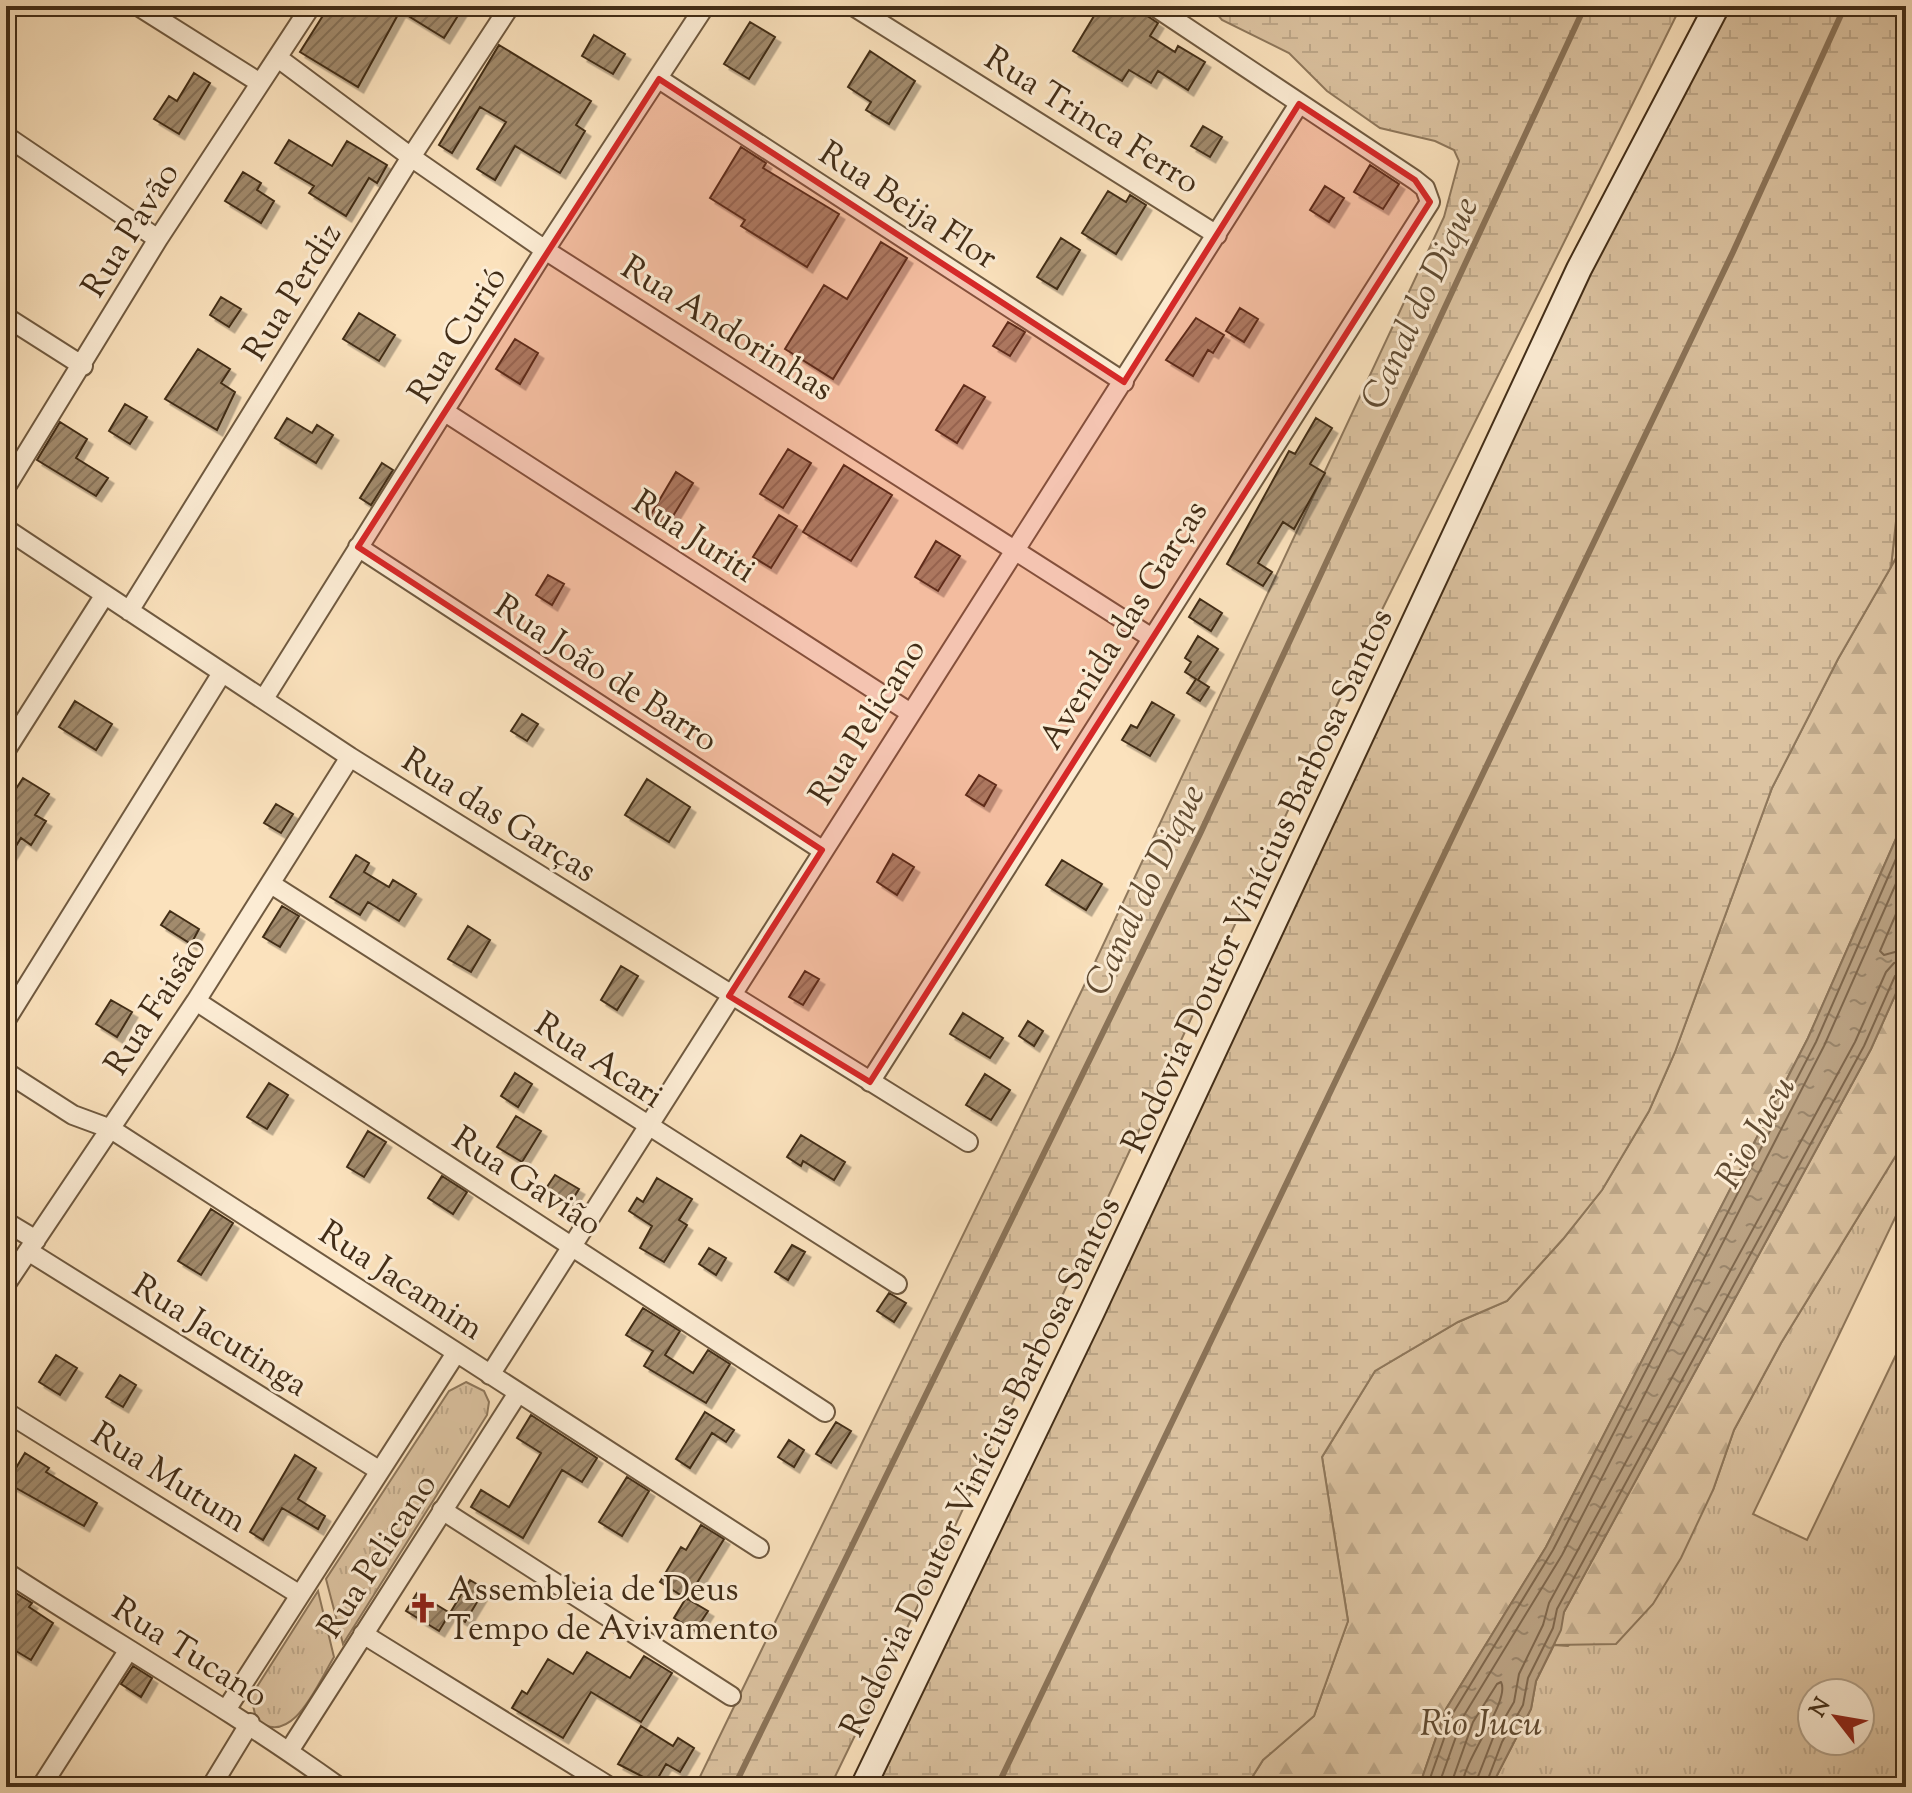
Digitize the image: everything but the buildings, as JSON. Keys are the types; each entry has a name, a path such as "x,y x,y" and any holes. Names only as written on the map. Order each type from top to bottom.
{"main road":[{"name":"Rodovia Doutor Vinícius Barbosa Santos","path":"863,1787 1098,1299 1579,269 1717,6"}],"street":[{"path":"138,6 260,83"},
{"name":"Rua Pavão","path":"6,487 83,366 158,239 311,6"},
{"name":"Rua Perdiz","path":"129,611 411,157 510,6"},
{"name":"Rua Curió","path":"265,697 545,250 705,6"},
{"name":"Rua Trinca Ferro","path":"853,6 1217,235"},
{"path":"1154,6 1299,104"},
{"name":"Rua Andorinhas","path":"278,58 411,157 545,250 1152,638"},
{"name":"Rua Beija Flor","path":"659,79 1124,382"},
{"name":"Rua Pelicano","path":"490,1375 909,712 1124,382 1299,104"},
{"name":"Avenida das Garças","path":"870,1082 1430,202 1425,188 1415,180 1299,104"},
{"path":"6,136 158,239"},
{"path":"6,317 83,366"},
{"name":"Rua Juriti","path":"445,412 909,712"},
{"name":"Rua das Garças","path":"6,529 222,673 265,697 350,757 729,996 968,1142"},
{"name":"Rua João de Barro","path":"358,547 822,850"},
{"path":"6,750 104,596"},
{"path":"6,1020 222,673"},
{"name":"Rua Faisão","path":"6,1284 196,1001 350,757"},
{"name":"Rua Acari","path":"271,884 897,1284"},
{"name":"Rua Gavião","path":"196,1001 825,1412"},
{"name":"Rua Jacamim","path":"6,1072 73,1115 111,1129 759,1548"},
{"name":"Rua Jacutinga","path":"6,1222 32,1246 380,1471"},
{"name":"Rua Pelicano","path":"226,1710 456,1353"},
{"name":"Rua Pelicano","path":"289,1751 518,1393"},
{"name":"Rua Mutum","path":"6,1412 300,1595"},
{"path":"442,1510 731,1696"},
{"name":"Rua Tucano","path":"6,1572 128,1651 250,1723 339,1787"},
{"path":"363,1634 610,1787"},
{"path":"41,1787 128,1651"},
{"path":"211,1787 250,1723"}],"highlighted area":[{"path":"659,79 1124,382 1299,104 1415,180 1430,202 870,1082 729,996 822,850 358,547"}],"green space":[{"path":"1210,6 1681,6 1371,632 922,1597 830,1787 695,1787 1082,990 1444,217 1459,161 1454,150 1435,141 1380,128 1327,91 1289,53 1222,20"},
{"path":"1717,6 1906,6 1906,430 1891,567 1838,659 1772,788 1675,1052 1649,1111 1602,1190 1507,1301 1458,1322 1375,1371 1322,1457 1348,1621 1314,1716 1263,1760 1246,1787 866,1787"},
{"path":"1906,430 1906,541 1891,567"},
{"path":"1906,541 1906,816 1808,1038 1546,1547 1446,1709 1419,1787 1246,1787 1263,1760 1314,1716 1348,1621 1322,1457 1375,1371 1458,1322 1507,1301 1602,1190 1649,1111 1675,1052 1772,788 1838,659"},
{"path":"1906,971 1906,1139 1781,1343 1734,1430 1713,1490 1681,1558 1653,1604 1616,1644 1554,1645 1564,1612 1871,1049"},
{"path":"1906,1139 1906,1195 1753,1514 1807,1540 1906,1334 1906,1787 1491,1787 1531,1709 1536,1681 1554,1645 1568,1646 1713,1490 1734,1430 1781,1343"},
{"path":"466,1382 484,1391 489,1402 487,1415 343,1644 326,1579 449,1391"},
{"path":"318,1591 334,1657 312,1696 293,1720 269,1727 256,1719 251,1696"}],"water":[{"name":"Rio Jucu","path":"1906,816 1906,971 1871,1049 1564,1612 1561,1630 1536,1681 1531,1709 1491,1787 1419,1787 1446,1709 1546,1547 1808,1038"}],"waterway":[{"name":"Canal do Dique","path":"734,1787 1200,834 1585,6"},
{"path":"997,1787 1733,252 1845,6"}],"place":[{"name":"Assembleia de Deus Tempo de Avivamento","path":"423,1608"}]}
